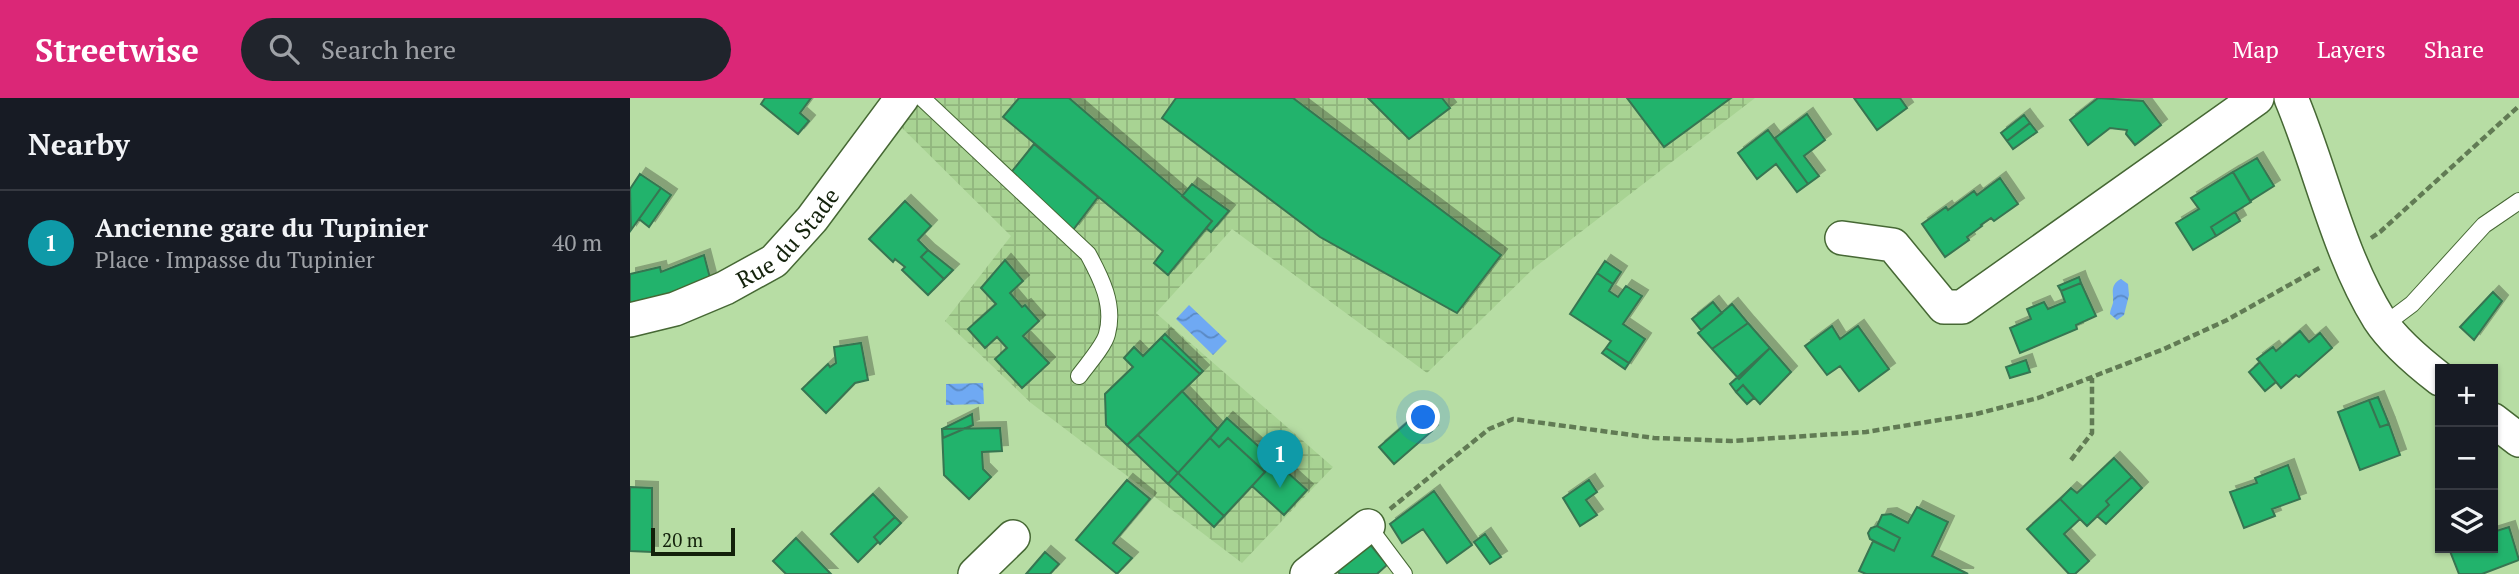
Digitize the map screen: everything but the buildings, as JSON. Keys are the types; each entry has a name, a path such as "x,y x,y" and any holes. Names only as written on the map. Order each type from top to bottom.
{"street":[{"name":"Rue du Stade","path":"630,320 675,309 725,288 774,261 812,219 902,98"},
{"path":"1842,238 1893,245 1944,307 1962,307 2257,98"},
{"path":"2291,98 2347,252 2363,288 2396,341 2435,375"},
{"path":"2498,424 2519,440"},
{"path":"1307,574 1368,526"},
{"path":"975,574 1013,537"}],"lane":[{"path":"922,98 1088,254 1102,279 1109,301 1107,335 1079,376"},
{"path":"2384,325 2412,304 2484,225 2519,201"},
{"path":"1368,526 1404,574"}],"path":[{"path":"1368,526 1489,429 1513,419 1654,438 1745,440 1866,432 1976,414 2038,398 2164,349 2227,320 2380,232 2519,106"},
{"path":"2071,460 2092,433 2092,378"}],"shaded area":[{"path":"902,98 1755,98 1534,268 1427,373 1232,229 1156,313 1333,467 1242,563 1031,403 945,321 1011,236 889,115"}],"water":[{"path":"2121,279 2128,284 2129,295 2124,315 2117,320 2110,313 2113,287"},
{"path":"1189,305 1227,341 1213,355 1176,319"},
{"path":"983,383 984,404 946,405 946,384"}],"place":[{"name":"Ancienne gare du Tupinier","path":"1280,488"}]}
